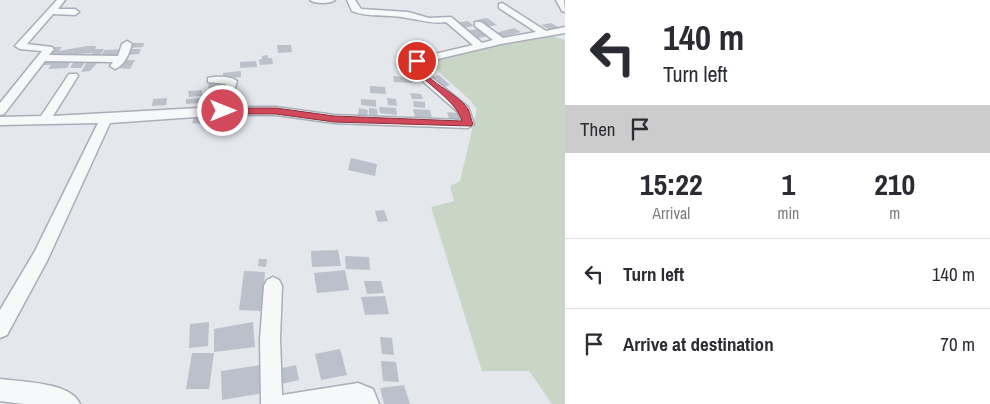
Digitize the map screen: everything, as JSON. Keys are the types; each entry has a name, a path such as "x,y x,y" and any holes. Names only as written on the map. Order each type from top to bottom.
{"street":[{"path":"0,111 49,48 20,46 61,0"},
{"path":"314,0 331,0"},
{"path":"351,0 355,9 360,11 408,15 429,21 448,19 480,46"},
{"path":"560,0 565,10"},
{"path":"502,6 542,32"},
{"path":"51,12 75,12"},
{"path":"478,24 501,41"},
{"path":"0,121 106,120 223,111 276,111 334,119 468,124 464,110 422,75 415,63 501,41 542,32 565,30"},
{"path":"113,68 121,59 127,44"},
{"path":"42,58 121,59"},
{"path":"44,120 73,76"},
{"path":"212,80 232,81 223,111"},
{"path":"0,328 41,256 106,120"},
{"path":"272,404 270,339 273,286"},
{"path":"0,390 62,399 69,404"},
{"path":"288,404 358,394 365,397 368,404"}],"green space":[{"path":"552,36 565,40 565,404 552,404 529,371 482,371 431,207 454,201 450,186 460,181 477,109 469,99 426,61 482,47"}],"building":[{"path":"487,18 497,25 486,27 476,20"},
{"path":"468,21 474,26 462,28 456,23"},
{"path":"551,23 560,28 550,30 541,25"},
{"path":"514,28 521,32 502,37 496,33"},
{"path":"478,29 488,36 474,39 464,31"},
{"path":"130,43 144,43 143,47 129,48"},
{"path":"277,45 291,45 292,52 278,53"},
{"path":"96,46 95,49 104,49 99,57 90,58 93,53 46,56 52,47 62,47 59,51"},
{"path":"125,49 123,54 101,57 104,50"},
{"path":"128,49 141,49 139,54 126,55"},
{"path":"268,55 268,58 272,58 273,64 260,65 259,59 262,59 262,56"},
{"path":"72,59 67,68 48,69 51,65 42,65 45,61"},
{"path":"75,60 87,60 81,68 70,68"},
{"path":"88,60 100,60 90,71 81,72"},
{"path":"123,60 135,60 130,69 118,68"},
{"path":"256,61 257,67 240,68 240,62"},
{"path":"411,62 414,67 398,68 395,64"},
{"path":"241,71 241,77 223,79 223,73"},
{"path":"439,75 450,85 440,88 429,77"},
{"path":"393,76 411,78 413,83 394,82"},
{"path":"227,82 226,87 208,88 209,83"},
{"path":"370,86 385,87 386,94 370,93"},
{"path":"210,89 225,89 219,111 203,111"},
{"path":"202,90 202,96 189,97 188,91"},
{"path":"410,93 421,94 423,99 412,99"},
{"path":"167,98 166,105 152,106 153,99"},
{"path":"200,98 199,103 186,104 186,99"},
{"path":"387,98 396,99 397,106 388,105"},
{"path":"361,99 376,100 376,107 361,105"},
{"path":"413,101 425,102 425,108 414,107"},
{"path":"379,107 396,108 397,115 380,113"},
{"path":"359,108 368,110 367,116 358,115"},
{"path":"369,108 377,109 378,117 369,117"},
{"path":"413,109 430,110 432,118 415,117"},
{"path":"447,112 458,113 461,122 450,121"},
{"path":"194,118 204,118 202,124 192,123"},
{"path":"351,158 377,164 375,176 348,170"},
{"path":"384,210 388,221 378,222 375,211"},
{"path":"338,250 341,266 312,267 311,251"},
{"path":"345,256 369,257 370,270 346,269"},
{"path":"259,259 267,259 266,267 258,266"},
{"path":"345,270 349,290 317,293 314,273"},
{"path":"244,271 265,272 262,311 239,310"},
{"path":"364,281 381,281 384,293 367,294"},
{"path":"385,296 389,314 365,315 361,297"},
{"path":"209,322 208,346 189,348 190,324"},
{"path":"253,322 255,347 214,352 214,329"},
{"path":"380,337 392,338 394,355 382,354"},
{"path":"340,349 347,375 321,380 315,354"},
{"path":"192,353 214,353 209,389 186,389"},
{"path":"381,361 396,362 399,382 383,381"},
{"path":"261,365 263,393 222,400 221,371"},
{"path":"296,365 299,380 281,384 278,369"},
{"path":"404,385 410,404 384,404 380,388"}],"route":[{"path":"223,111 276,111 334,119 468,124 464,110 422,75 415,65 417,61"}]}
